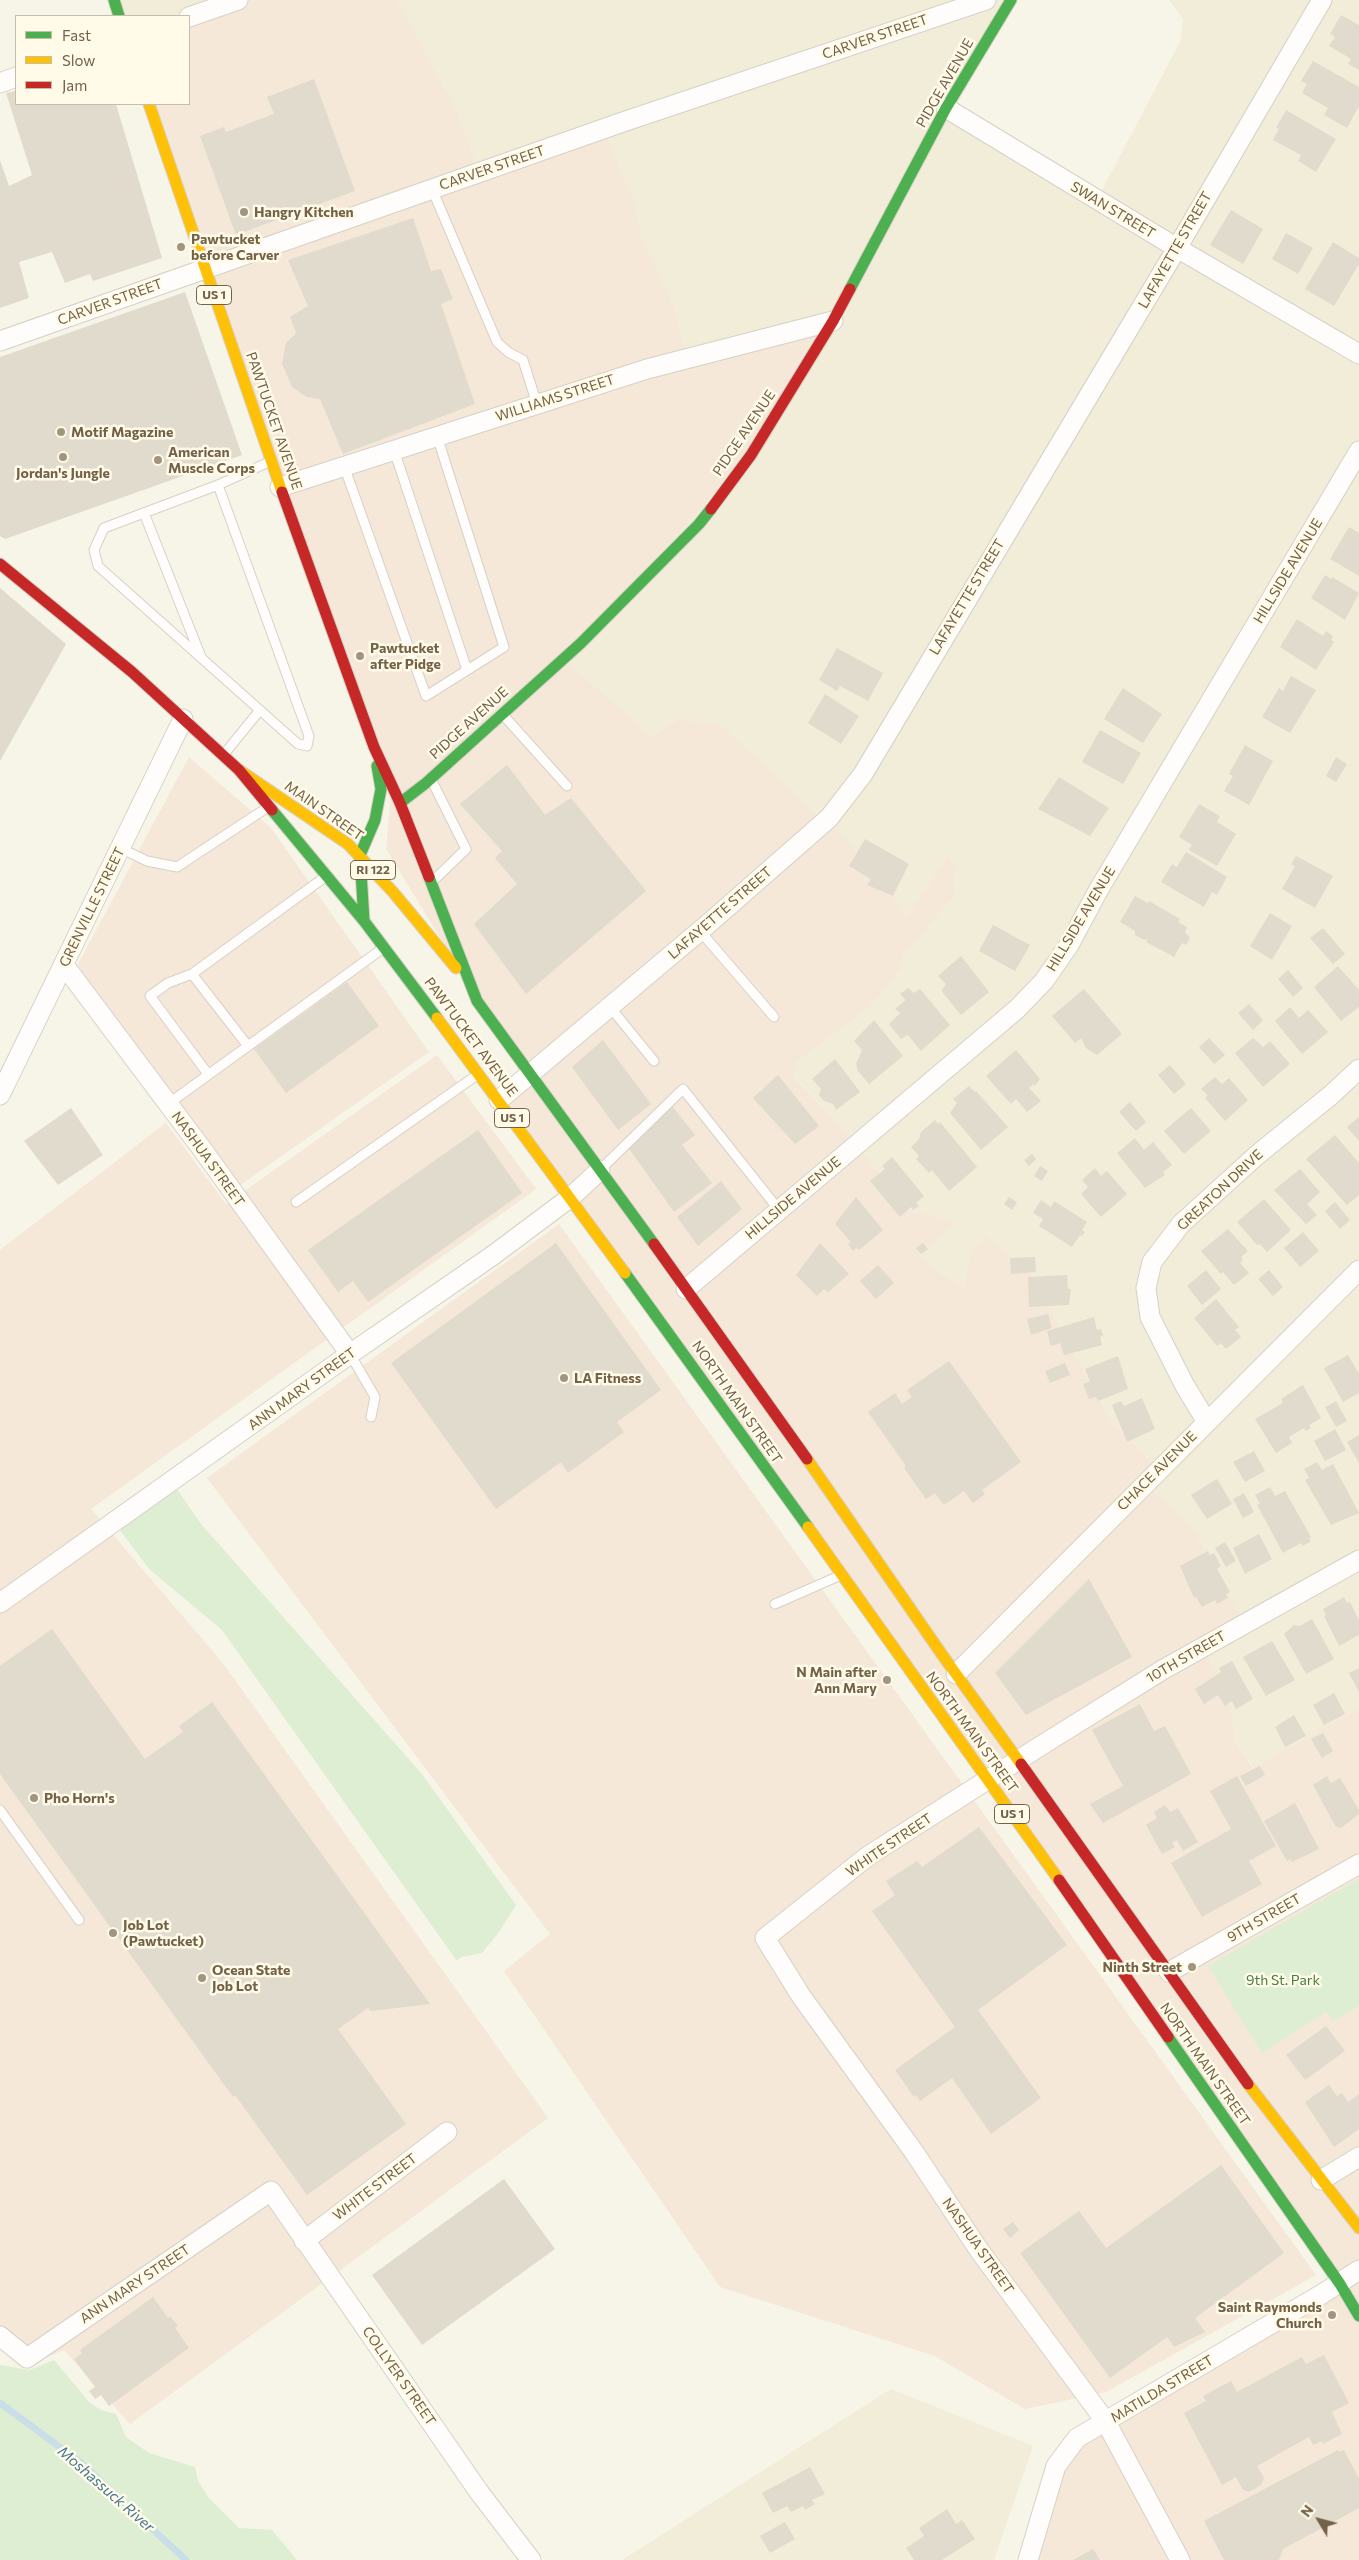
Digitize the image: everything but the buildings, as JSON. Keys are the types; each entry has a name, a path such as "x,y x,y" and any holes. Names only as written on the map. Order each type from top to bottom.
{"main road":[{"path":"114,0 119,15"},
{"name":"PIDGE AVENUE","path":"400,803 431,779 581,643 699,524 751,455 833,321 946,108 1011,0"},
{"name":"PAWTUCKET AVENUE","path":"149,105 280,487 374,747 400,803 477,1001 600,1170 681,1291"},
{"name":"MAIN STREET","path":"0,564 132,672 239,770 364,921"},
{"name":"PAWTUCKET AVENUE","path":"374,747 381,789 376,820 360,855 364,921 660,1314"},
{"name":"MAIN STREET","path":"239,770 348,844 360,855 455,967 477,1001"},
{"name":"NORTH MAIN STREET","path":"681,1291 802,1450 956,1674 1072,1833 1252,2088 1359,2228"},
{"name":"NORTH MAIN STREET","path":"660,1314 841,1575 988,1781 1340,2284 1359,2316"}],"street":[{"path":"190,17 238,0"},
{"name":"CARVER STREET","path":"0,341 432,189 986,0"},
{"name":"LAFAYETTE STREET","path":"499,1100 700,932 800,844 829,818 863,774 1177,248 1322,0"},
{"path":"0,83 15,77"},
{"name":"SWAN STREET","path":"946,108 1177,248 1359,354"},
{"name":"WILLIAMS STREET","path":"280,487 647,368 833,321"},
{"name":"HILLSIDE AVENUE","path":"681,1291 1017,1009 1044,981 1069,945 1099,889 1359,451"},
{"name":"GRENVILLE STREET","path":"0,1095 183,719"},
{"name":"NASHUA STREET","path":"64,965 350,1354"},
{"name":"GREATON DRIVE","path":"1207,1422 1185,1386 1150,1317 1146,1288 1152,1262 1181,1224 1359,1069"},
{"name":"ANN MARY STREET","path":"0,1603 350,1354 492,1256 571,1197 600,1170"},
{"name":"CHACE AVENUE","path":"956,1674 1359,1270"},
{"name":"10TH STREET","path":"1018,1761 1164,1669 1359,1560"},
{"name":"WHITE STREET","path":"765,1938 868,1856 1018,1761"},
{"name":"9TH STREET","path":"1169,1972 1359,1864"},
{"name":"NASHUA STREET","path":"765,1938 801,1996 914,2152 979,2250 1106,2422 1180,2560"},
{"name":"WHITE STREET","path":"304,2241 447,2132"},
{"path":"1322,2180 1359,2157"},
{"name":"ANN MARY STREET","path":"0,2336 27,2358 271,2190"},
{"name":"COLLYER STREET","path":"271,2190 304,2241 479,2492 531,2560"},
{"name":"MATILDA STREET","path":"1028,2560 1056,2466 1077,2438 1340,2284 1359,2270"}],"lane":[{"path":"432,189 498,342 508,352 523,360 537,404"},
{"path":"344,466 426,696 504,647 437,436"},
{"path":"394,450 467,670"},
{"path":"218,484 309,736 307,746 298,744 98,566 94,550 104,528 218,484 271,461"},
{"path":"144,513 202,658"},
{"path":"223,755 260,710"},
{"path":"503,714 567,786"},
{"path":"431,779 466,850 431,883"},
{"path":"120,848 147,861 177,868 268,807"},
{"path":"208,1074 150,996 168,983 192,974 327,875"},
{"path":"700,932 774,1016"},
{"path":"168,1104 384,947"},
{"path":"192,974 248,1046"},
{"path":"610,1007 654,1061"},
{"path":"296,1202 480,1074"},
{"path":"600,1170 683,1089 779,1210"},
{"path":"350,1354 375,1397 371,1417"},
{"path":"775,1604 841,1575"},
{"path":"0,1810 79,1920"}],"shaded area":[{"path":"116,0 232,0 188,15 122,15"},
{"path":"232,0 397,0 456,108 478,168 604,131 636,206 641,235 674,306 686,353 820,322 748,455 565,660 652,736 678,719 722,726 821,819 832,823 888,889 906,918 948,855 956,867 953,880 955,896 903,955 900,971 870,1007 797,1062 794,1077 850,1136 910,1211 955,1222 946,1234 918,1252 930,1267 964,1287 970,1253 985,1236 1031,1273 1112,1423 1163,1473 1153,1490 1193,1529 1244,1620 1205,1650 1229,1694 1235,1741 1253,1768 1359,1708 1359,2560 1036,2560 1068,2452 1343,2284 500,1103 524,1075 386,849 391,793 153,105 190,105 190,16"},
{"path":"397,0 1017,0 951,113 1101,192 1181,40 1183,19 1169,0 1359,0 1359,1708 1254,1768 1235,1740 1229,1694 1205,1650 1193,1529 1153,1490 1163,1473 1112,1423 1031,1273 970,1253 964,1287 930,1267 917,1252 946,1234 954,1222 910,1211 850,1136 794,1076 797,1062 870,1007 900,971 903,955 955,896 948,855 906,919 888,889 821,820 678,719 652,736 565,660 686,353 674,306 641,235 636,206 478,168 456,108"},
{"path":"189,757 271,828 429,1052 239,1186 77,966"},
{"path":"437,1055 536,1189 91,1509 222,1662 548,2118 130,2424 64,2350 26,2366 0,2345 0,1250 166,1123 226,1204"},
{"path":"559,1224 1316,2275 1106,2392 1025,2409 935,2356 720,2287 504,1971 550,1934 207,1478"},
{"path":"891,2389 1033,2446 994,2560 622,2560"}],"green space":[{"path":"172,1482 201,1524 422,1774 516,1905 499,1932 482,1953 461,1957 457,1961 222,1630 149,1569 114,1522"},
{"name":"9th St. Park","path":"1359,1879 1359,2006 1333,2021 1326,2012 1262,2053 1208,1966"},
{"path":"54,2360 90,2403 101,2410 116,2414 126,2437 149,2453 195,2467 198,2481 209,2498 239,2528 272,2530 297,2560 0,2560 0,2365 30,2370"}],"waterway":[{"name":"Moshassuck River","path":"0,2403 80,2462 186,2560"}],"traffic: fast":[{"path":"114,0 119,15"},
{"path":"850,289 946,108 1011,0"},
{"path":"400,803 426,783 581,643 699,524 711,509"},
{"path":"377,766 381,789 375,820 360,855 364,921 437,1018"},
{"path":"272,810 364,921"},
{"path":"429,877 477,1001 654,1244"},
{"path":"625,1273 808,1527"},
{"path":"1168,2037 1340,2284 1359,2316"}],"traffic: slow":[{"path":"149,105 282,492"},
{"path":"239,770 348,844 393,892 456,968"},
{"path":"437,1018 625,1273"},
{"path":"807,1459 943,1656 1021,1764"},
{"path":"808,1527 1059,1880"},
{"path":"1248,2084 1359,2228"}],"traffic: jam":[{"path":"711,509 751,455 833,321 850,289"},
{"path":"282,492 374,747 400,803 429,877"},
{"path":"0,564 132,672 239,770 272,810"},
{"path":"654,1244 807,1459"},
{"path":"1021,1764 1248,2084"},
{"path":"1059,1880 1168,2037"}],"place":[{"name":"Hangry Kitchen","path":"244,212"},
{"name":"Pawtucket before Carver","path":"181,247"},
{"name":"Motif Magazine","path":"61,432"},
{"name":"Jordan's Jungle","path":"63,457"},
{"name":"American Muscle Corps","path":"158,460"},
{"name":"Pawtucket after Pidge","path":"360,656"},
{"name":"LA Fitness","path":"564,1378"},
{"name":"N Main after Ann Mary","path":"887,1680"},
{"name":"Pho Horn's","path":"34,1798"},
{"name":"Job Lot (Pawtucket)","path":"113,1933"},
{"name":"Ninth Street","path":"1192,1967"},
{"name":"Ocean State Job Lot","path":"202,1978"},
{"name":"Saint Raymonds Church","path":"1332,2315"}]}
